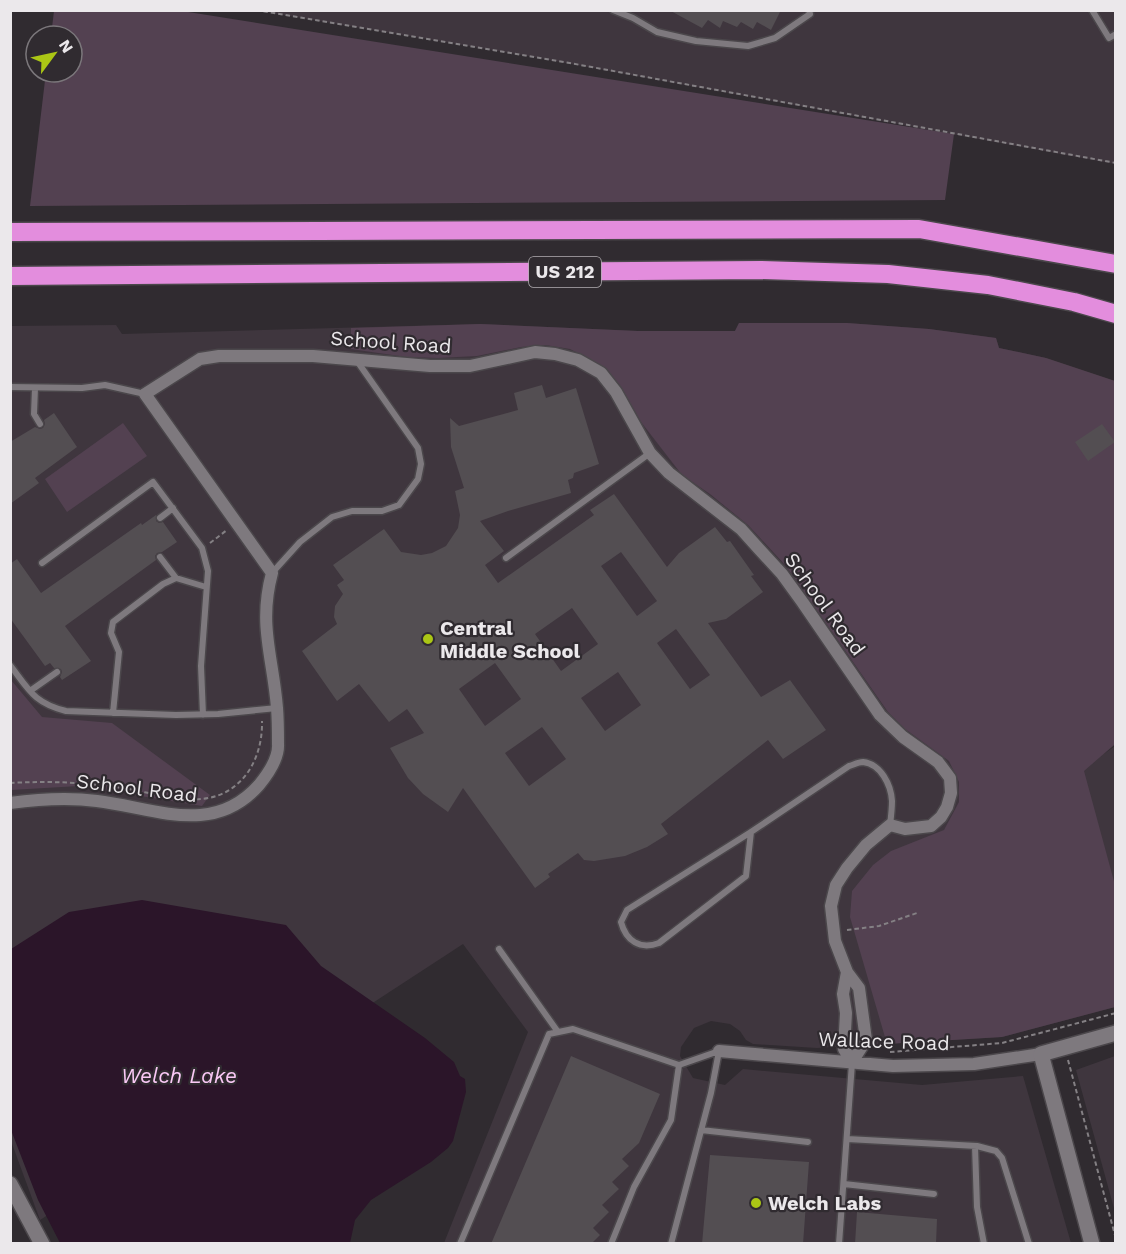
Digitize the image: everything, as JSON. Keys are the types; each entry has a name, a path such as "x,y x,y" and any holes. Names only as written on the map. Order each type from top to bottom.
{"highway":[{"name":"US 212","path":"10,232 919,229 1116,264"},
{"name":"US 212","path":"10,276 748,270 888,274 988,285 1074,302 1116,314"}],"street":[{"name":"School Road","path":"145,394 200,360 219,356 356,358 430,366 470,366 535,352 578,360 601,373 616,392 650,453 669,473 741,529 782,574 880,715 903,737 938,762 950,778 951,793 947,807 932,826 905,830 890,825"},
{"path":"145,394 272,573"},
{"name":"School Road","path":"10,803 71,798 203,816 220,812 239,803 267,776 279,749 277,708 266,632 267,599 272,573"},
{"path":"847,972 843,994 846,1013 844,1050 852,1062 866,1040 859,988 847,972 835,941 831,906 836,885 866,845 890,825"},
{"name":"Wallace Road","path":"719,1051 893,1066 953,1065 1041,1054 1116,1033"},
{"path":"1041,1054 1092,1244"},
{"path":"10,1184 42,1244"}],"lane":[{"path":"613,10 657,32 696,41 748,46 775,38 810,14 809,10"},
{"path":"633,18 634,10"},
{"path":"1092,10 1109,38 1116,34"},
{"path":"272,573 300,542 332,518 352,511 382,511 399,505 418,478 421,464 418,448 356,358"},
{"path":"10,387 82,388 105,385 145,394"},
{"path":"35,388 34,414 40,424"},
{"path":"506,558 650,453"},
{"path":"42,563 153,482 202,548 208,571 201,666 203,715"},
{"path":"160,518 173,508"},
{"path":"160,557 176,578 206,587"},
{"path":"113,712 119,652 111,633 113,622 163,584 176,578"},
{"path":"10,665 36,700 66,711 203,715 277,708"},
{"path":"30,691 57,672"},
{"path":"752,832 746,876 722,896 659,943 640,946 625,934 621,922 627,910 752,832 849,766 861,762 873,766 885,777 892,803 890,825"},
{"path":"499,949 558,1032"},
{"path":"460,1244 549,1034 573,1029 679,1065 719,1051"},
{"path":"670,1244 711,1093 719,1051"},
{"path":"839,1244 852,1062"},
{"path":"611,1244 634,1187 671,1120 679,1065"},
{"path":"700,1130 807,1142"},
{"path":"847,1139 975,1146 996,1151 1002,1158 1029,1244"},
{"path":"975,1146 977,1207 984,1244"},
{"path":"843,1184 934,1194"}],"path":[{"path":"256,10 576,64 1116,163"},
{"path":"202,548 237,523"},
{"path":"10,783 75,782 118,787 188,800 219,795 234,787 248,775 255,763 260,747 262,710"},
{"path":"847,930 879,926 917,913"},
{"path":"890,1052 1002,1043 1116,1013"},
{"path":"1064,1047 1116,1239"}],"shaded area":[{"path":"54,11 182,11 954,134 945,200 30,206 45,84 84,84 84,24 52,24"},
{"path":"260,11 1115,11 1115,164 528,56"},
{"path":"739,323 847,323 929,329 996,338 999,348 1046,358 1115,381 1116,744 1104,754 1115,746 1115,1007 1002,1037 817,1048 753,1044 730,1024 711,1021 694,1028 681,1047 680,1056 693,1078 725,1085 743,1069 922,1085 1023,1076 1071,1243 444,1243 528,1032 463,944 40,1220 11,1141 11,326 116,325 122,334 480,324 638,331 735,331"},
{"path":"739,323 847,323 929,329 996,338 999,348 1046,358 1115,381 1115,744 1084,771 1115,885 1115,1007 1002,1037 887,1044 850,917 852,891 873,865 891,851 944,830 959,802 959,782 949,761 905,729 888,712 786,566 748,525 682,475 641,422 619,384 601,365 570,349 545,345 521,347 477,356 438,358 406,357 351,349 351,328 480,324 638,331 735,331"},
{"path":"123,423 147,456 67,512 45,479"},
{"path":"11,680 42,717 112,723 210,795 202,806 79,786 11,790"},
{"path":"1116,1056 1115,1212 1076,1070"}],"water":[{"name":"Welch Lake","path":"142,900 286,925 321,966 425,1038 454,1062 460,1076 465,1079 466,1092 453,1141 431,1162 371,1200 355,1220 350,1243 60,1243 38,1200 11,1130 11,949 69,912"}],"building":[{"path":"669,10 781,10 771,30 757,22 753,29 741,22 737,27 723,21 720,28 708,20 702,28"},
{"name":"Central Middle School","path":"542,385 546,398 576,388 599,464 574,473 573,478 568,480 571,493 480,521 504,551 485,565 498,583 594,515 590,510 614,494 667,567 679,553 715,527 727,542 730,541 763,592 726,619 708,623 761,697 790,680 826,730 783,759 768,740 661,824 668,834 647,847 625,856 594,861 584,860 578,853 548,874 550,877 535,888 463,788 448,812 423,794 408,778 390,748 424,733 407,709 389,722 359,684 337,701 302,651 337,624 334,617 335,606 343,594 337,585 344,580 333,565 384,529 401,552 421,555 432,553 446,546 458,528 460,515 455,491 464,488 451,447 450,418 459,426 518,410 514,393","holes":["621,552 657,601 637,616 601,566","572,608 598,644 561,671 535,634","676,629 710,675 690,689 657,643","495,663 521,699 485,726 459,689","618,672 641,705 605,731 581,698","542,727 566,759 529,786 505,753"]},
{"path":"54,413 77,447 35,478 39,483 10,504 10,442 35,427 43,428 44,420"},
{"path":"1102,424 1115,442 1088,461 1075,442"},
{"path":"156,515 156,521 163,522 177,542 157,553 156,560 65,626 91,661 62,680 61,669 54,668 50,663 45,666 10,618 10,564 17,559 41,593"},
{"path":"571,1056 660,1094 639,1143 622,1159 629,1166 612,1182 619,1189 602,1205 609,1212 593,1228 600,1235 591,1244 491,1244"},
{"name":"Welch Labs","path":"710,1155 809,1162 803,1244 702,1244"},
{"path":"857,1212 937,1219 936,1244 855,1244"}],"place":[{"name":"Central Middle School","path":"428,639"},
{"name":"Welch Labs","path":"756,1203"}]}
